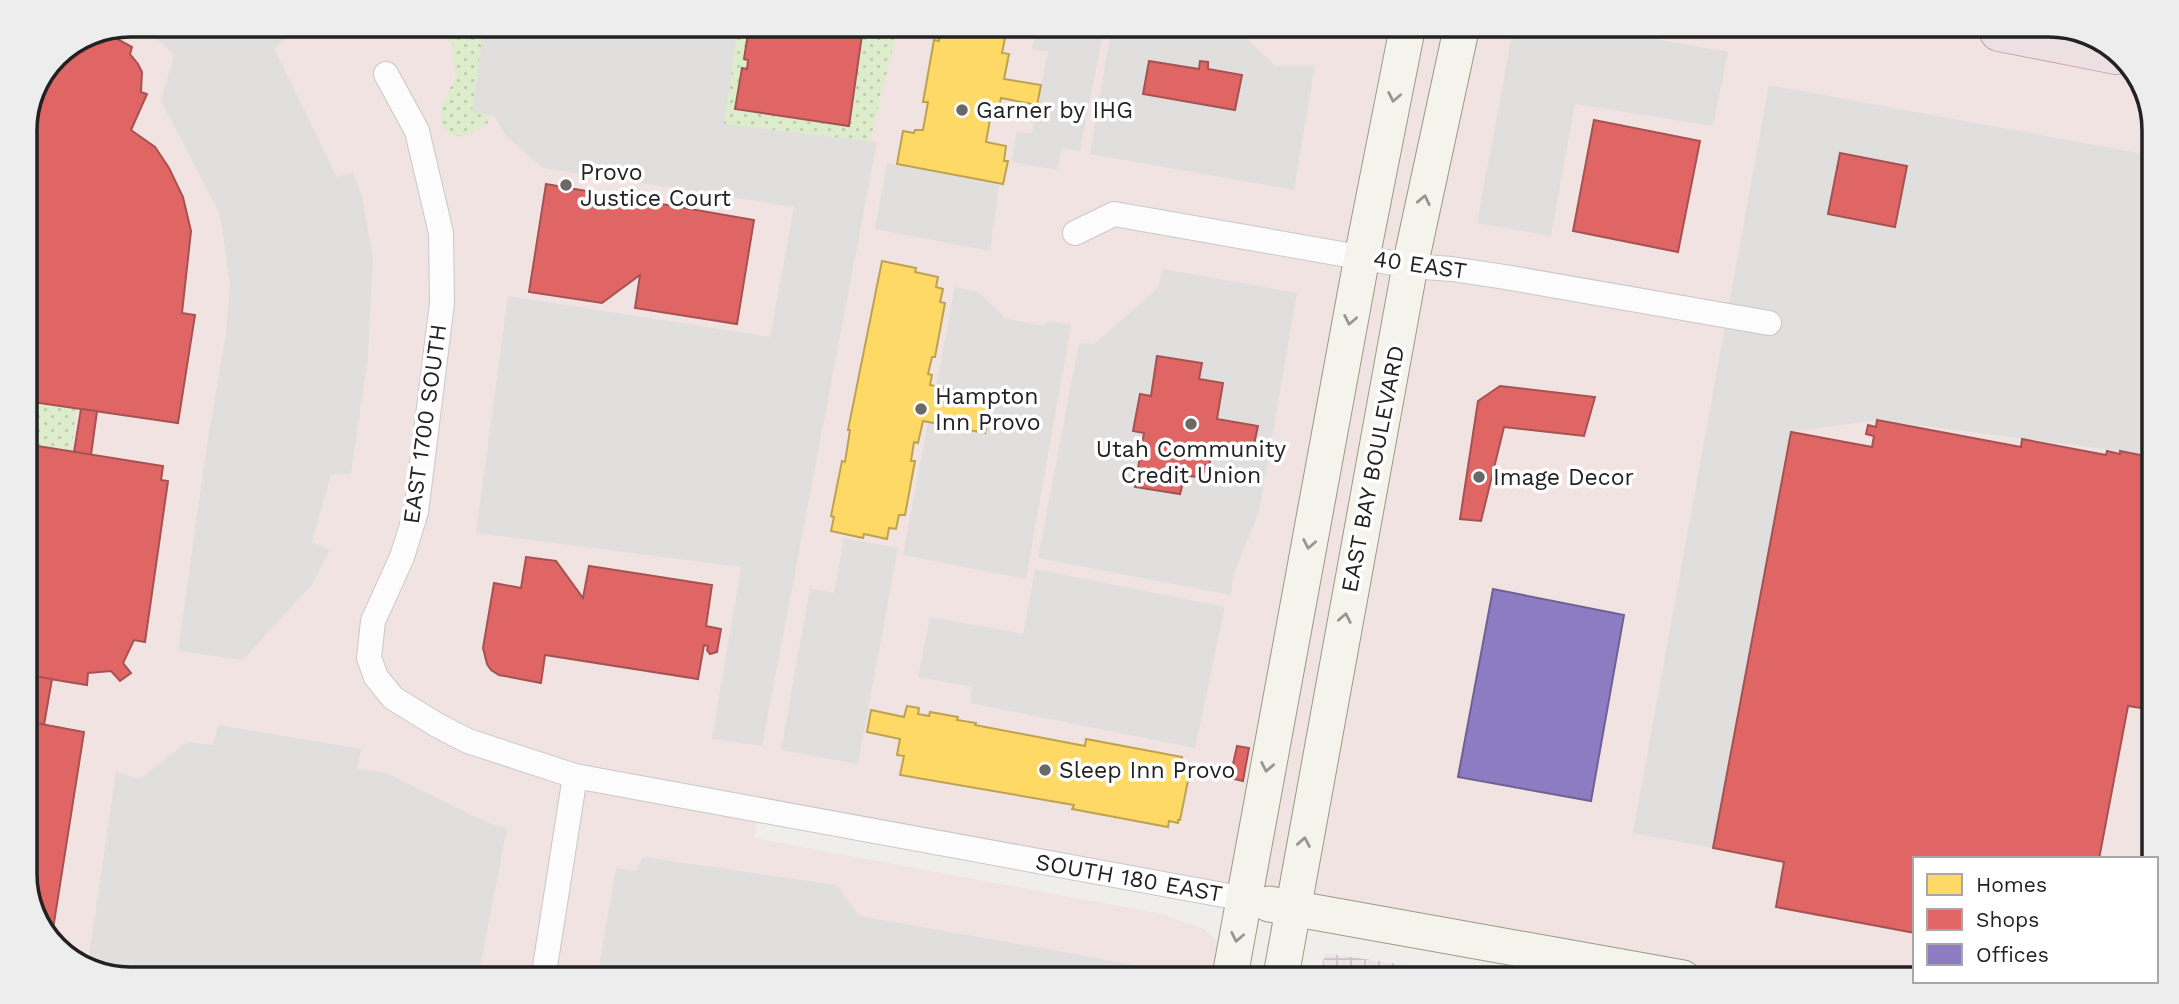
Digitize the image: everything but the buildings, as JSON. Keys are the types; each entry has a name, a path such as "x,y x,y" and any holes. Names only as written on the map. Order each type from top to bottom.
{"highway":[{"path":"2026,37 2098,51"}],"street":[{"path":"1232,967 1362,257 1406,37"},
{"name":"EAST BAY BOULEVARD","path":"1281,967 1410,266 1459,37"},
{"name":"EAST 1700 SOUTH","path":"386,74 417,131 441,233 442,303 416,512 401,557 373,621 369,658 376,677 393,698 437,725 468,741 575,776"},
{"name":"40 EAST","path":"1075,233 1114,214 1410,266 1492,275 1769,323"},
{"path":"545,967 575,776"},
{"name":"SOUTH 180 EAST","path":"575,776 1291,909 1621,967"}],"shaded area":[{"path":"130,37 2049,37 2085,44 2115,64 2130,83 2142,124 2142,857 1913,857 1913,967 1619,967 758,811 754,838 1162,914 1204,929 1220,944 1221,967 130,967 94,960 73,948 49,921 37,880 37,124 46,89 56,73 83,49 100,42"},
{"path":"155,37 288,37 274,48 337,177 353,172 361,192 373,257 368,357 351,474 331,474 312,542 330,550 313,583 243,660 178,651 207,444 226,335 230,285 220,214 161,101 174,55"},
{"path":"482,37 737,37 724,124 877,142 762,746 712,739 741,567 476,533 508,296 770,337 794,207 543,168 506,136 494,115 472,112"},
{"path":"1034,37 1102,37 1080,151 1062,148 1057,170 1011,162 1017,132 1032,133 1048,52 1032,49"},
{"path":"1110,37 1245,37 1275,66 1315,66 1294,190 1090,154"},
{"path":"1512,37 1644,37 1728,52 1713,126 1575,104 1551,236 1477,223"},
{"path":"1769,85 2142,154 2142,455 1877,420 1791,432 1713,848 1633,833"},
{"path":"887,163 999,185 990,251 875,229"},
{"path":"1163,269 1297,293 1259,512 1234,573 1231,595 1038,558 1079,343 1094,344 1158,288","holes":["1157,356 1201,363 1199,379 1217,419 1258,427 1251,458 1212,452 1209,466 1206,465 1202,478 1185,475 1180,494 1135,486 1144,433 1133,431 1140,394 1151,396"]},
{"path":"955,287 978,292 1004,318 1042,326 1048,321 1071,325 1026,579 903,555 928,422 985,433 992,397 936,386"},
{"path":"844,538 898,548 858,764 781,750 810,588 834,593"},
{"path":"1035,569 1225,607 1195,748 970,703 972,687 918,677 930,617 1023,634"},
{"path":"218,725 361,749 357,769 387,773 488,823 507,828 480,967 130,967 89,958 116,772 140,779 187,742 213,745"},
{"path":"643,857 837,885 859,916 1142,966 599,967 616,868 635,871"},
{"path":"1325,953 1417,967 1322,967"}],"green space":[{"path":"447,37 482,37 472,112 489,114 488,123 462,137 450,133 441,125 442,105 455,78 453,46"},
{"path":"737,37 896,37 870,141 724,124"},
{"path":"37,403 76,408 71,460 37,454"}],"place":[{"name":"Garner by IHG","path":"962,110"},
{"name":"Provo Justice Court","path":"566,185"},
{"name":"Hampton Inn Provo","path":"921,409"},
{"name":"Utah Community Credit Union","path":"1191,424"},
{"name":"Image Decor","path":"1479,477"},
{"name":"Sleep Inn Provo","path":"1045,770"}]}
